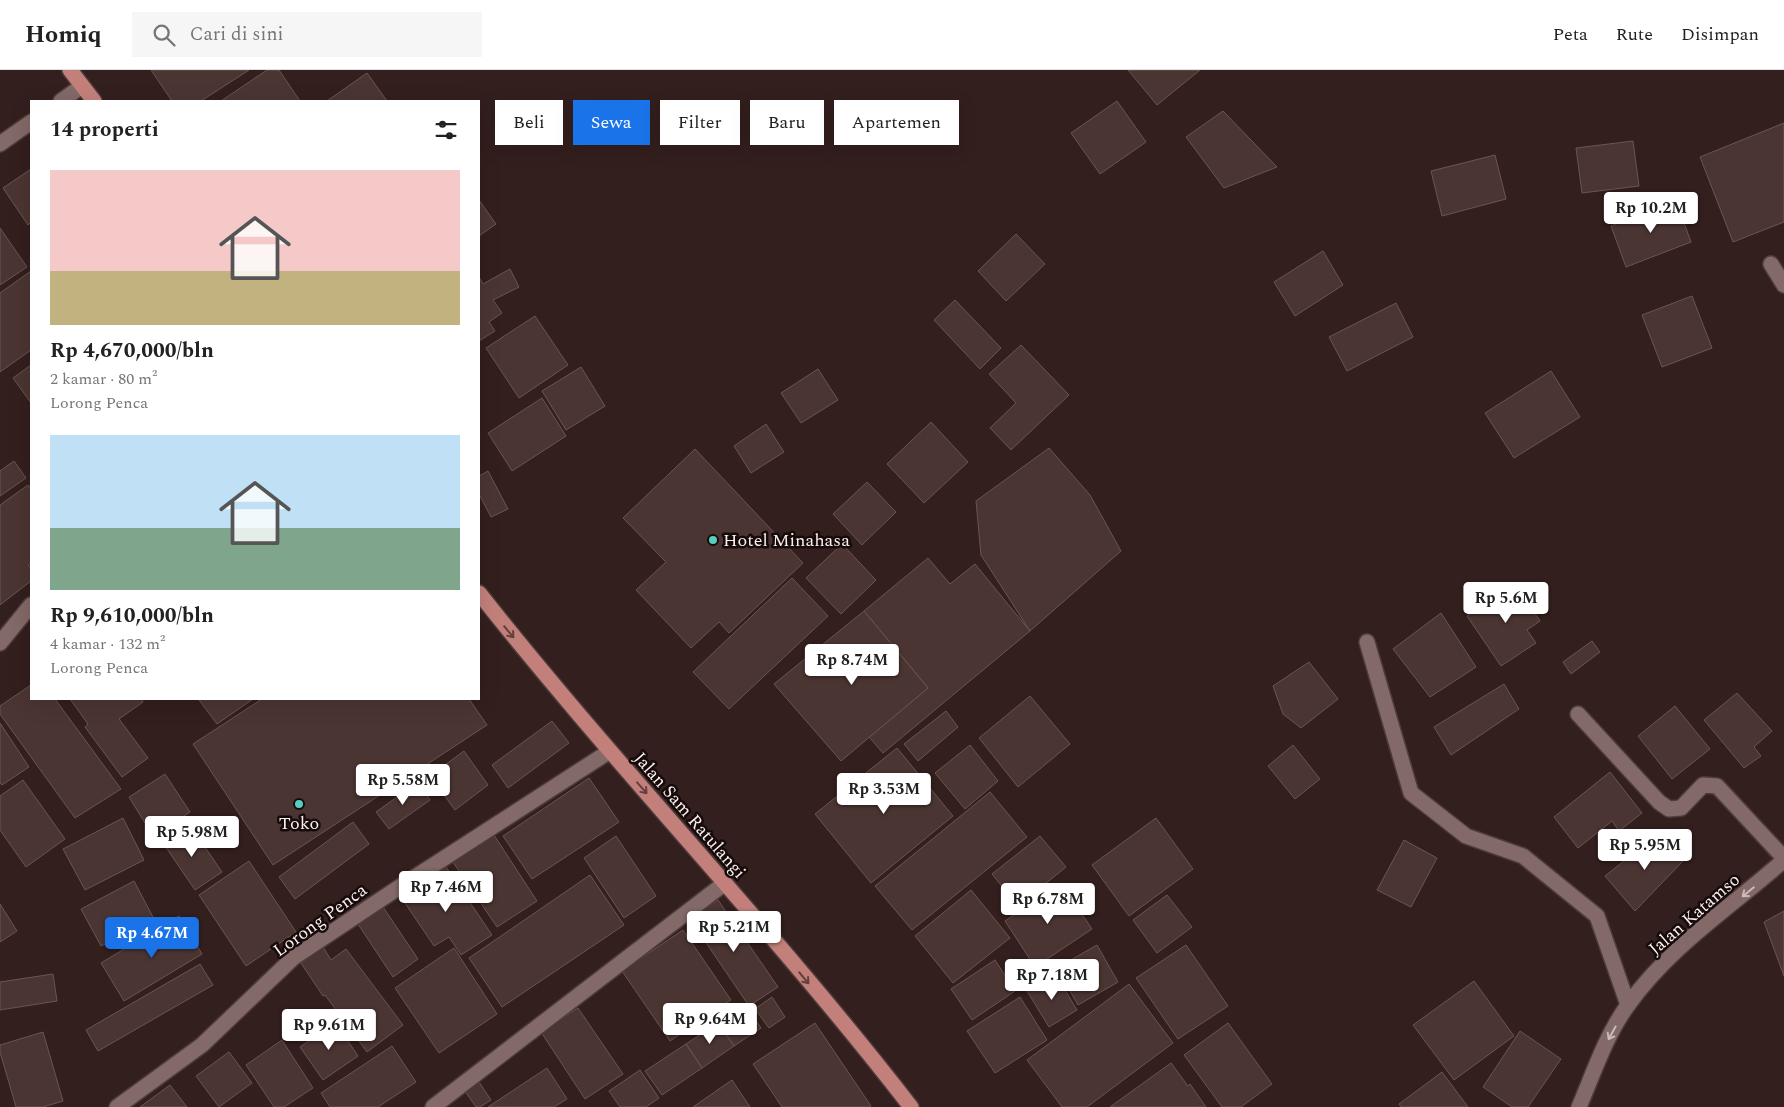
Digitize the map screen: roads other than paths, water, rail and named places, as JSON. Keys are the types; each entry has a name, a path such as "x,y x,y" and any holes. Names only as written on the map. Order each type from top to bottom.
{"main road":[{"path":"70,70 93,100"},
{"name":"Jalan Sam Ratulangi","path":"480,595 610,751 725,883 911,1107"}],"street":[{"path":"62,100 82,86"},
{"path":"0,144 30,123"},
{"path":"1771,264 1784,285"},
{"path":"0,643 30,606"},
{"path":"1367,642 1411,793 1466,836 1523,856 1597,916 1628,1005"},
{"path":"1578,714 1659,802 1669,809 1681,808 1703,785 1717,786 1784,859"},
{"name":"Lorong Penca","path":"118,1107 202,1045 293,958 610,751"},
{"name":"Jalan Katamso","path":"1579,1107 1610,1035 1628,1005 1683,943 1751,890 1784,859"},
{"path":"433,1107 725,883"}],"place":[{"name":"Hotel Minahasa","path":"713,540"},
{"name":"Toko","path":"299,804"}]}
